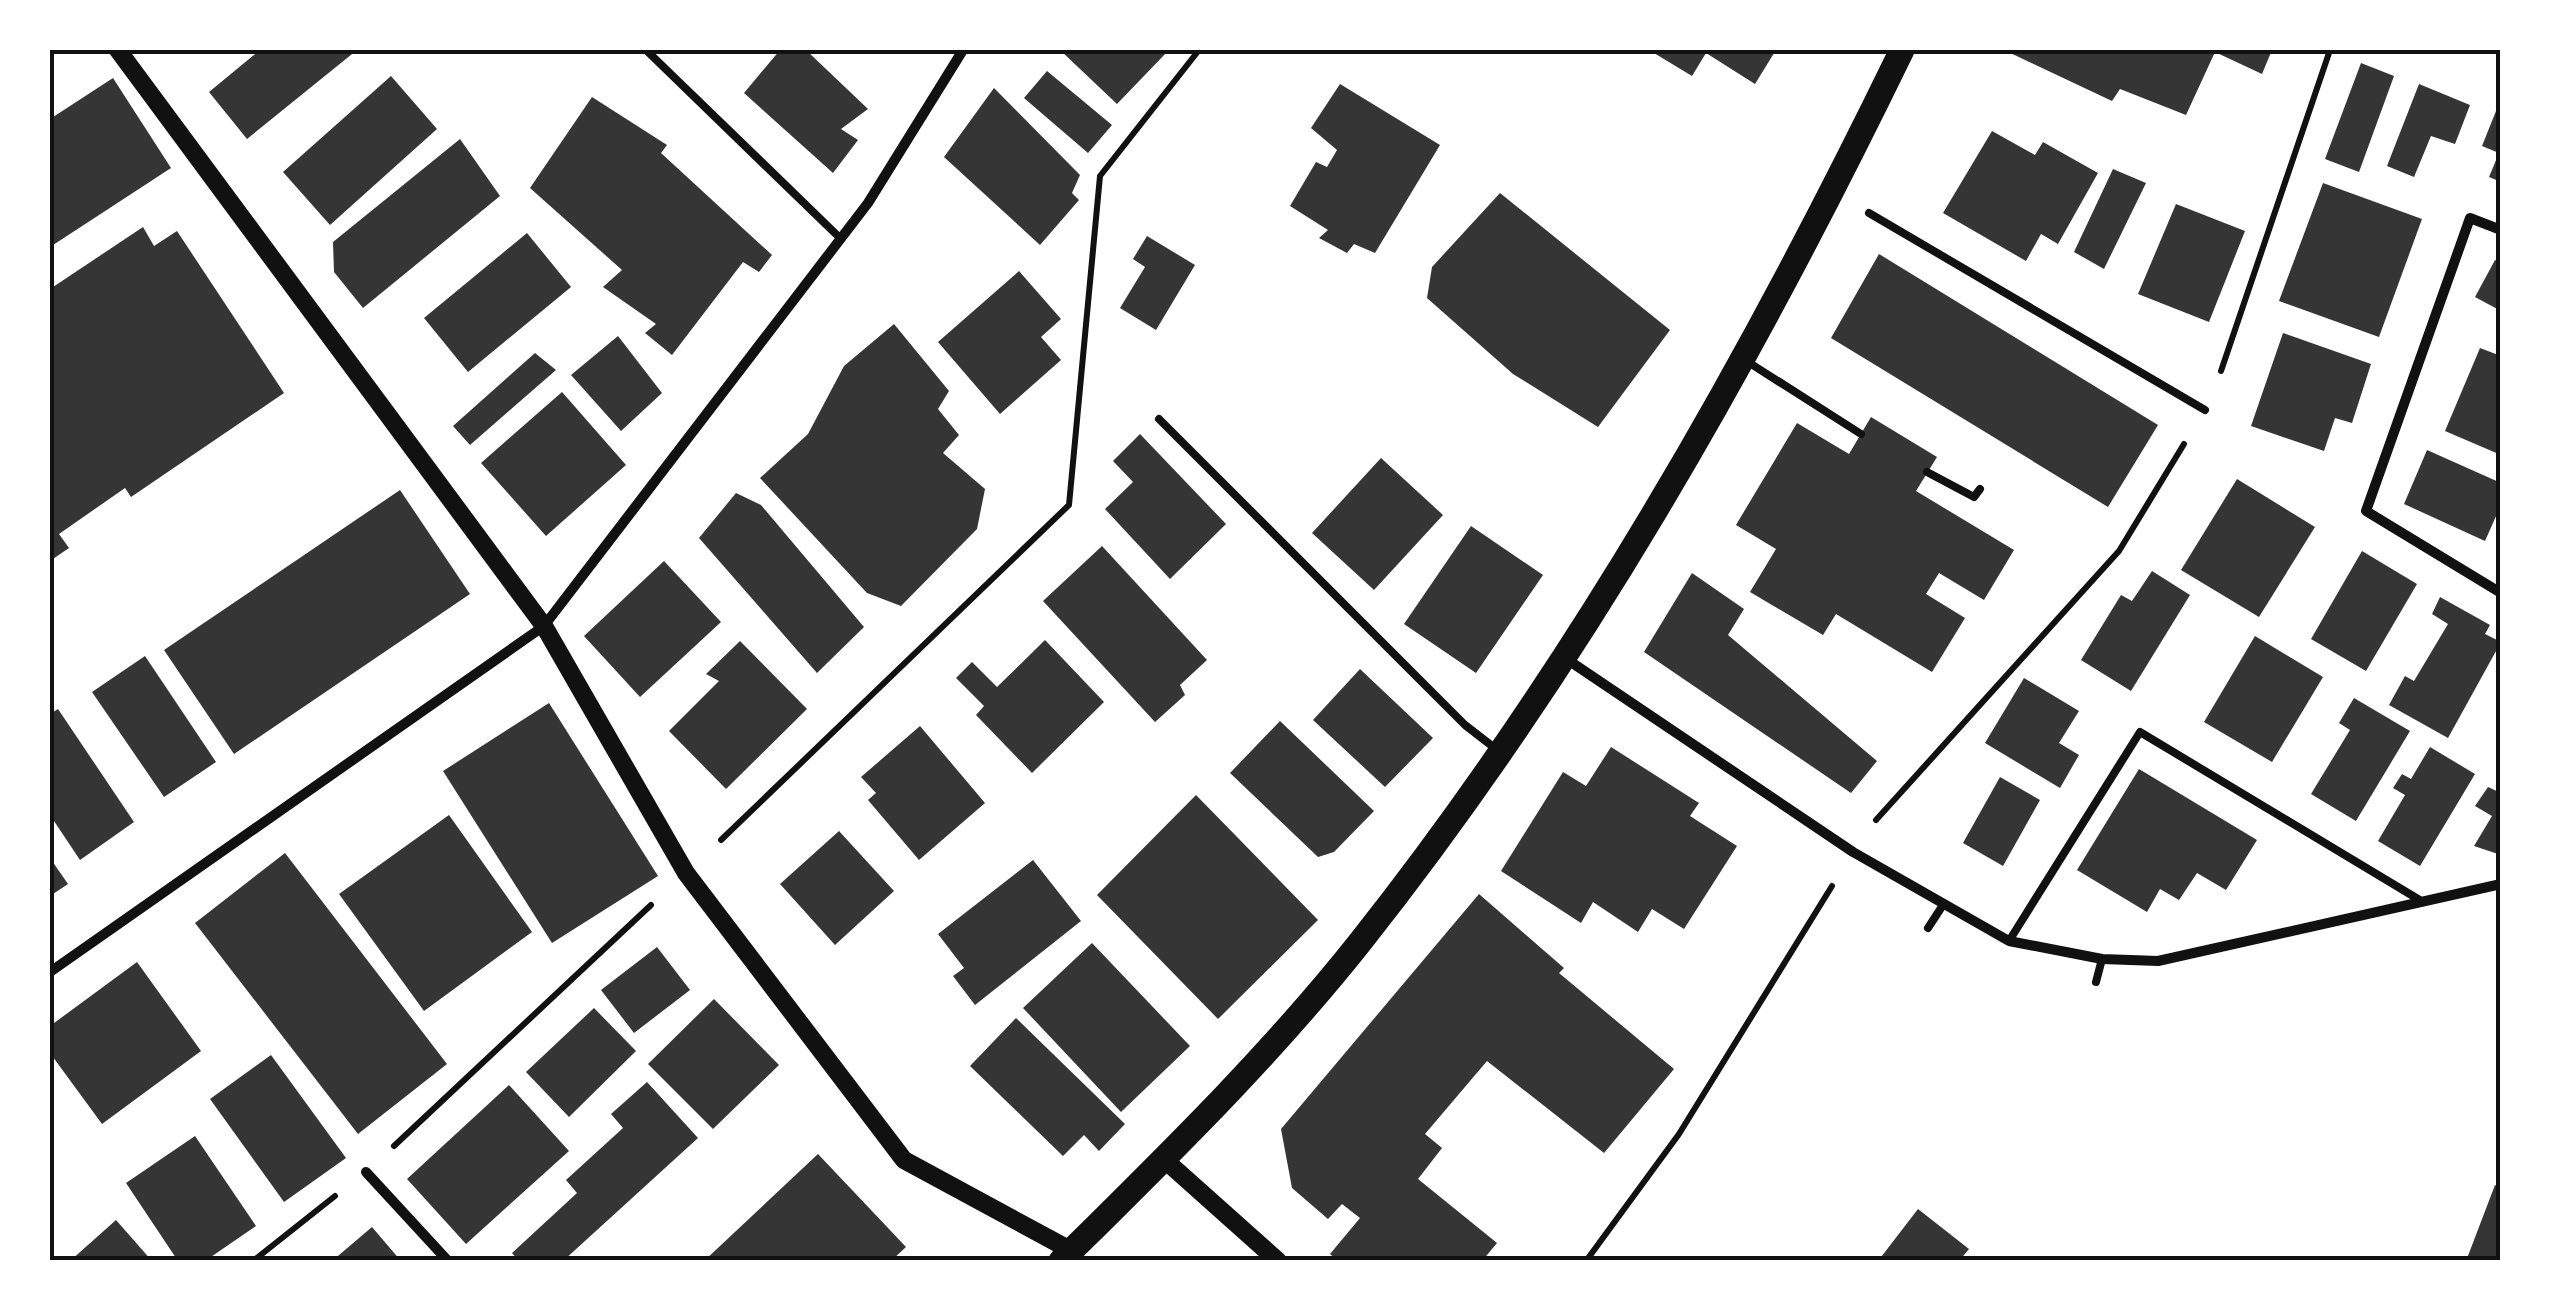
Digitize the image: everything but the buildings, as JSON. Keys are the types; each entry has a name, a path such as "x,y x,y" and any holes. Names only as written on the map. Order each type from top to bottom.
{"main road":[{"path":"1067,1256 1166,1161 1360,942 1565,658 1744,360 1902,50"}],"street":[{"path":"118,50 544,626 686,872 904,1160 1067,1256"},
{"path":"50,972 544,626 868,203 962,50"},
{"path":"2501,230 2470,218 2366,511 2501,593"},
{"path":"1565,658 1853,852 2008,940 2102,959 2158,962 2427,904 2501,884"},
{"path":"1166,1161 1278,1261"},
{"path":"366,1172 448,1261"}],"lane":[{"path":"646,50 840,238"},
{"path":"1869,213 2205,410"},
{"path":"1744,360 1861,434"},
{"path":"1159,419 1465,725 1499,752"},
{"path":"1928,472 1974,497 1980,489"},
{"path":"2008,940 2140,732 2427,904"},
{"path":"1928,928 1943,905"},
{"path":"2096,982 2102,959"}],"path":[{"path":"711,849 1069,506 1100,176 1199,50"},
{"path":"1868,828 2119,551 2205,410 2330,50"},
{"path":"1586,1261 1679,1134 1838,877"},
{"path":"253,1261 366,1172 656,900"}]}
